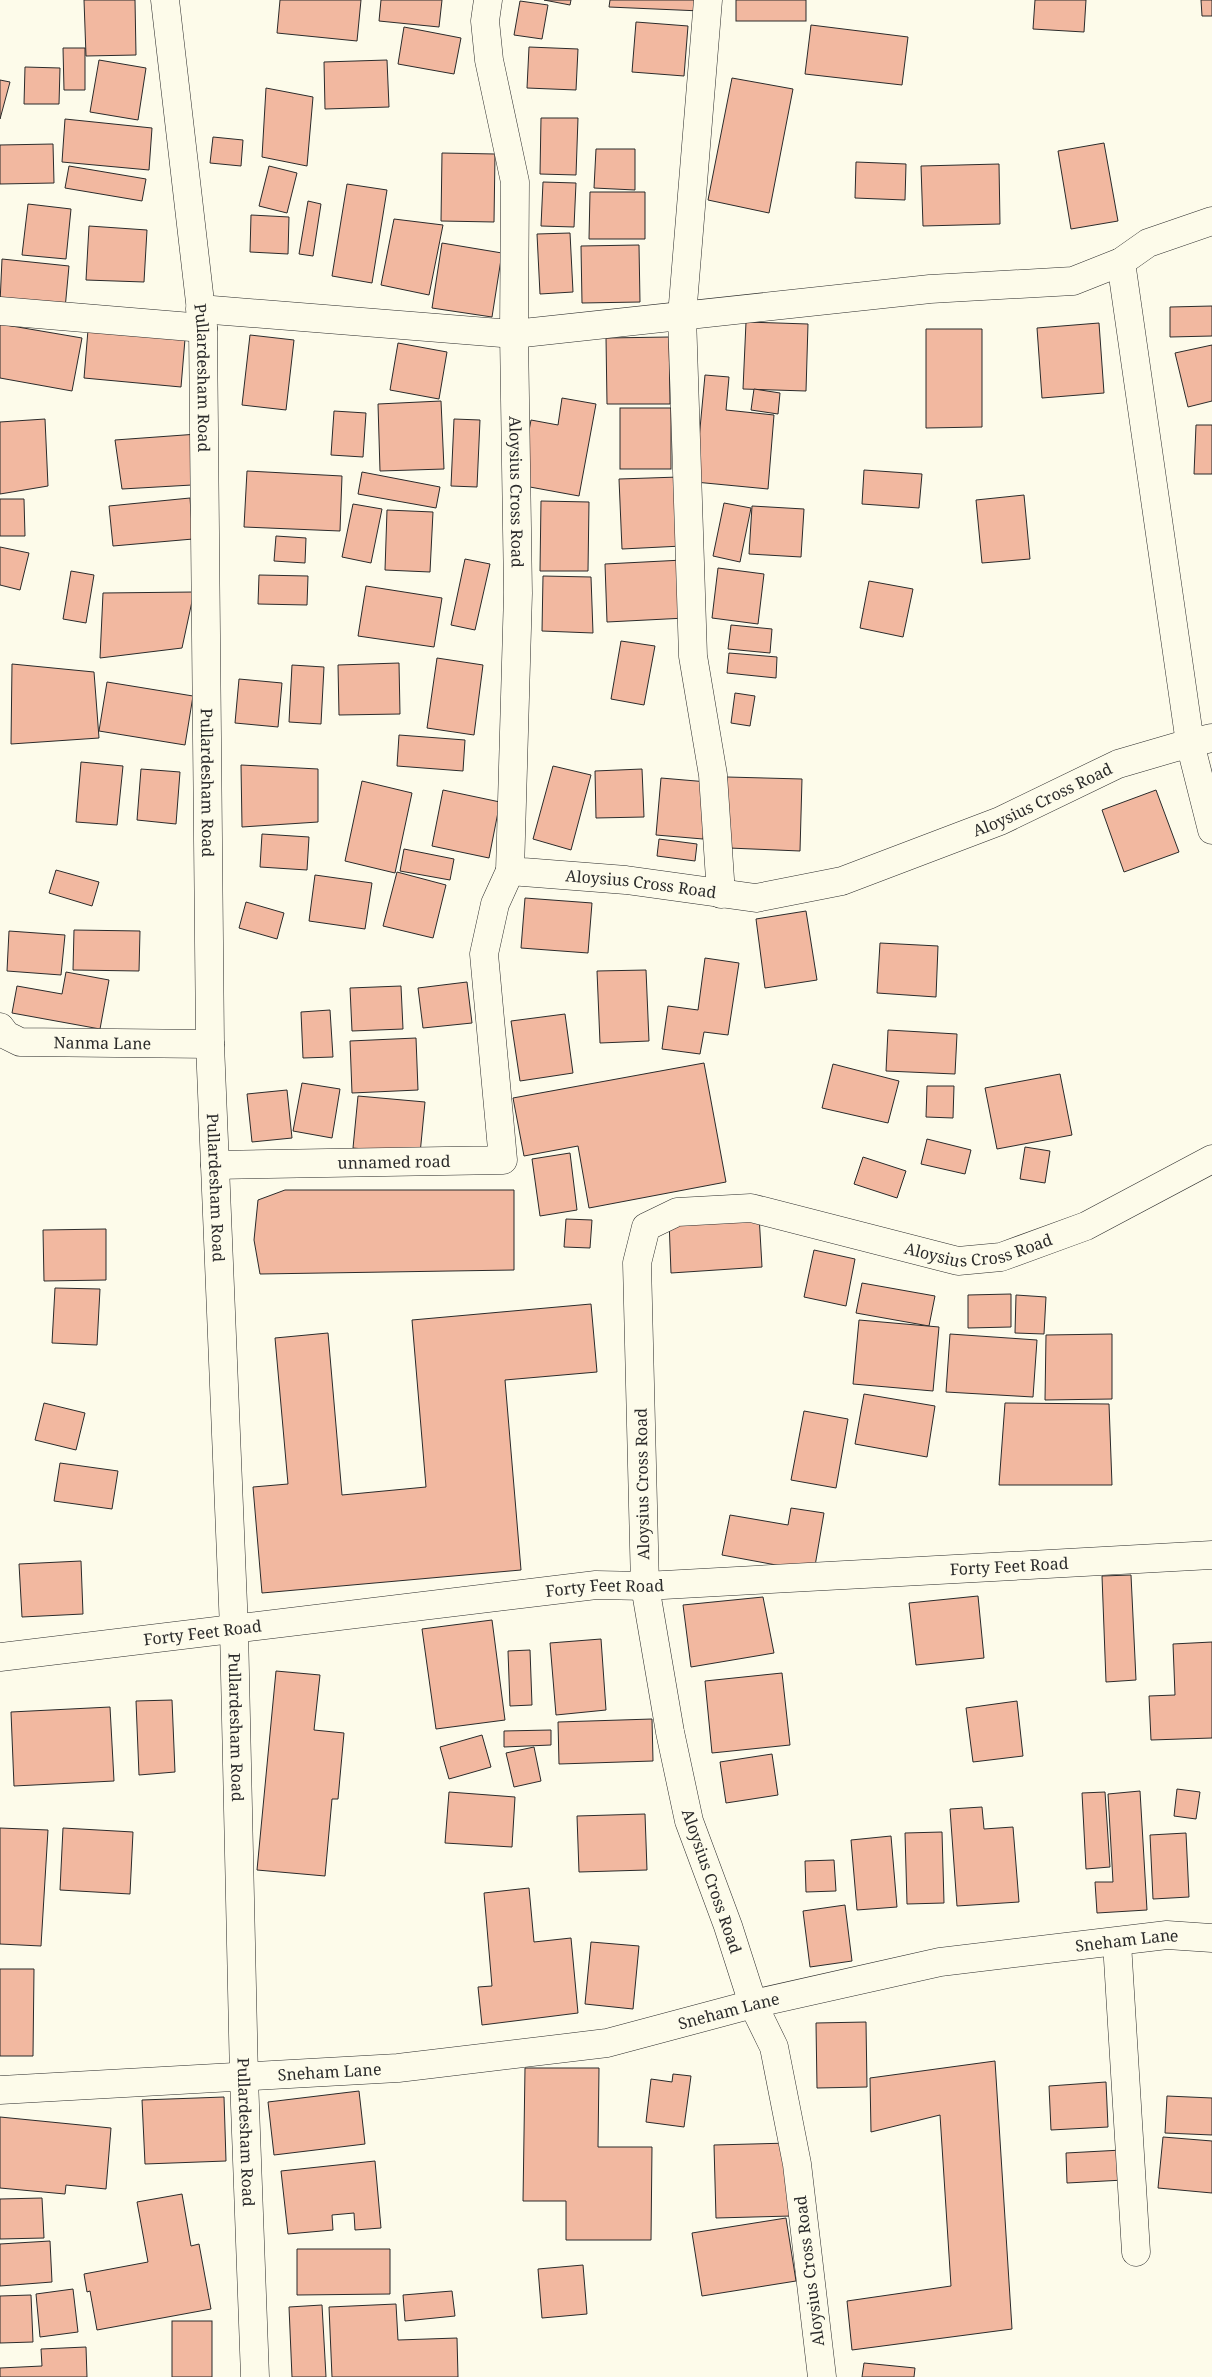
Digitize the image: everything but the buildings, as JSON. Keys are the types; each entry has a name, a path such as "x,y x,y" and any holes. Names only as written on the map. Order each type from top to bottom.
{"street":[{"name":"Pullardesham Road","path":"165,0 202,318 210,1044 234,1629 244,2078 255,2377"},
{"name":"Aloysius Cross Road","path":"488,0 485,21 489,60 515,182 514,334 518,593 510,871 626,880 756,898 842,881 1000,821 1118,764 1201,741"},
{"path":"708,0 682,316 693,656 713,776 721,894"},
{"path":"0,311 202,318 514,334 930,289 1073,281 1121,262 1148,243 1212,221"},
{"path":"1121,262 1201,741 1212,830"},
{"name":"unnamed road","path":"215,1165 504,1160 495,1091 484,954 495,904 510,871"},
{"name":"Nanma Lane","path":"0,1027 6,1035 20,1042 210,1044"},
{"name":"Aloysius Cross Road","path":"822,2377 797,2164 774,2047 753,2004 728,1926 689,1821 670,1732 645,1586 637,1263 646,1227 677,1212 751,1208 958,1261 1001,1257 1086,1226 1212,1158"},
{"name":"Forty Feet Road","path":"0,1657 596,1586 645,1586 1212,1555"},
{"name":"Sneham Lane","path":"0,2090 398,2068 607,2043 753,2004 940,1962 1117,1943 1167,1935 1212,1938"},
{"path":"1117,1943 1136,2252"}]}
